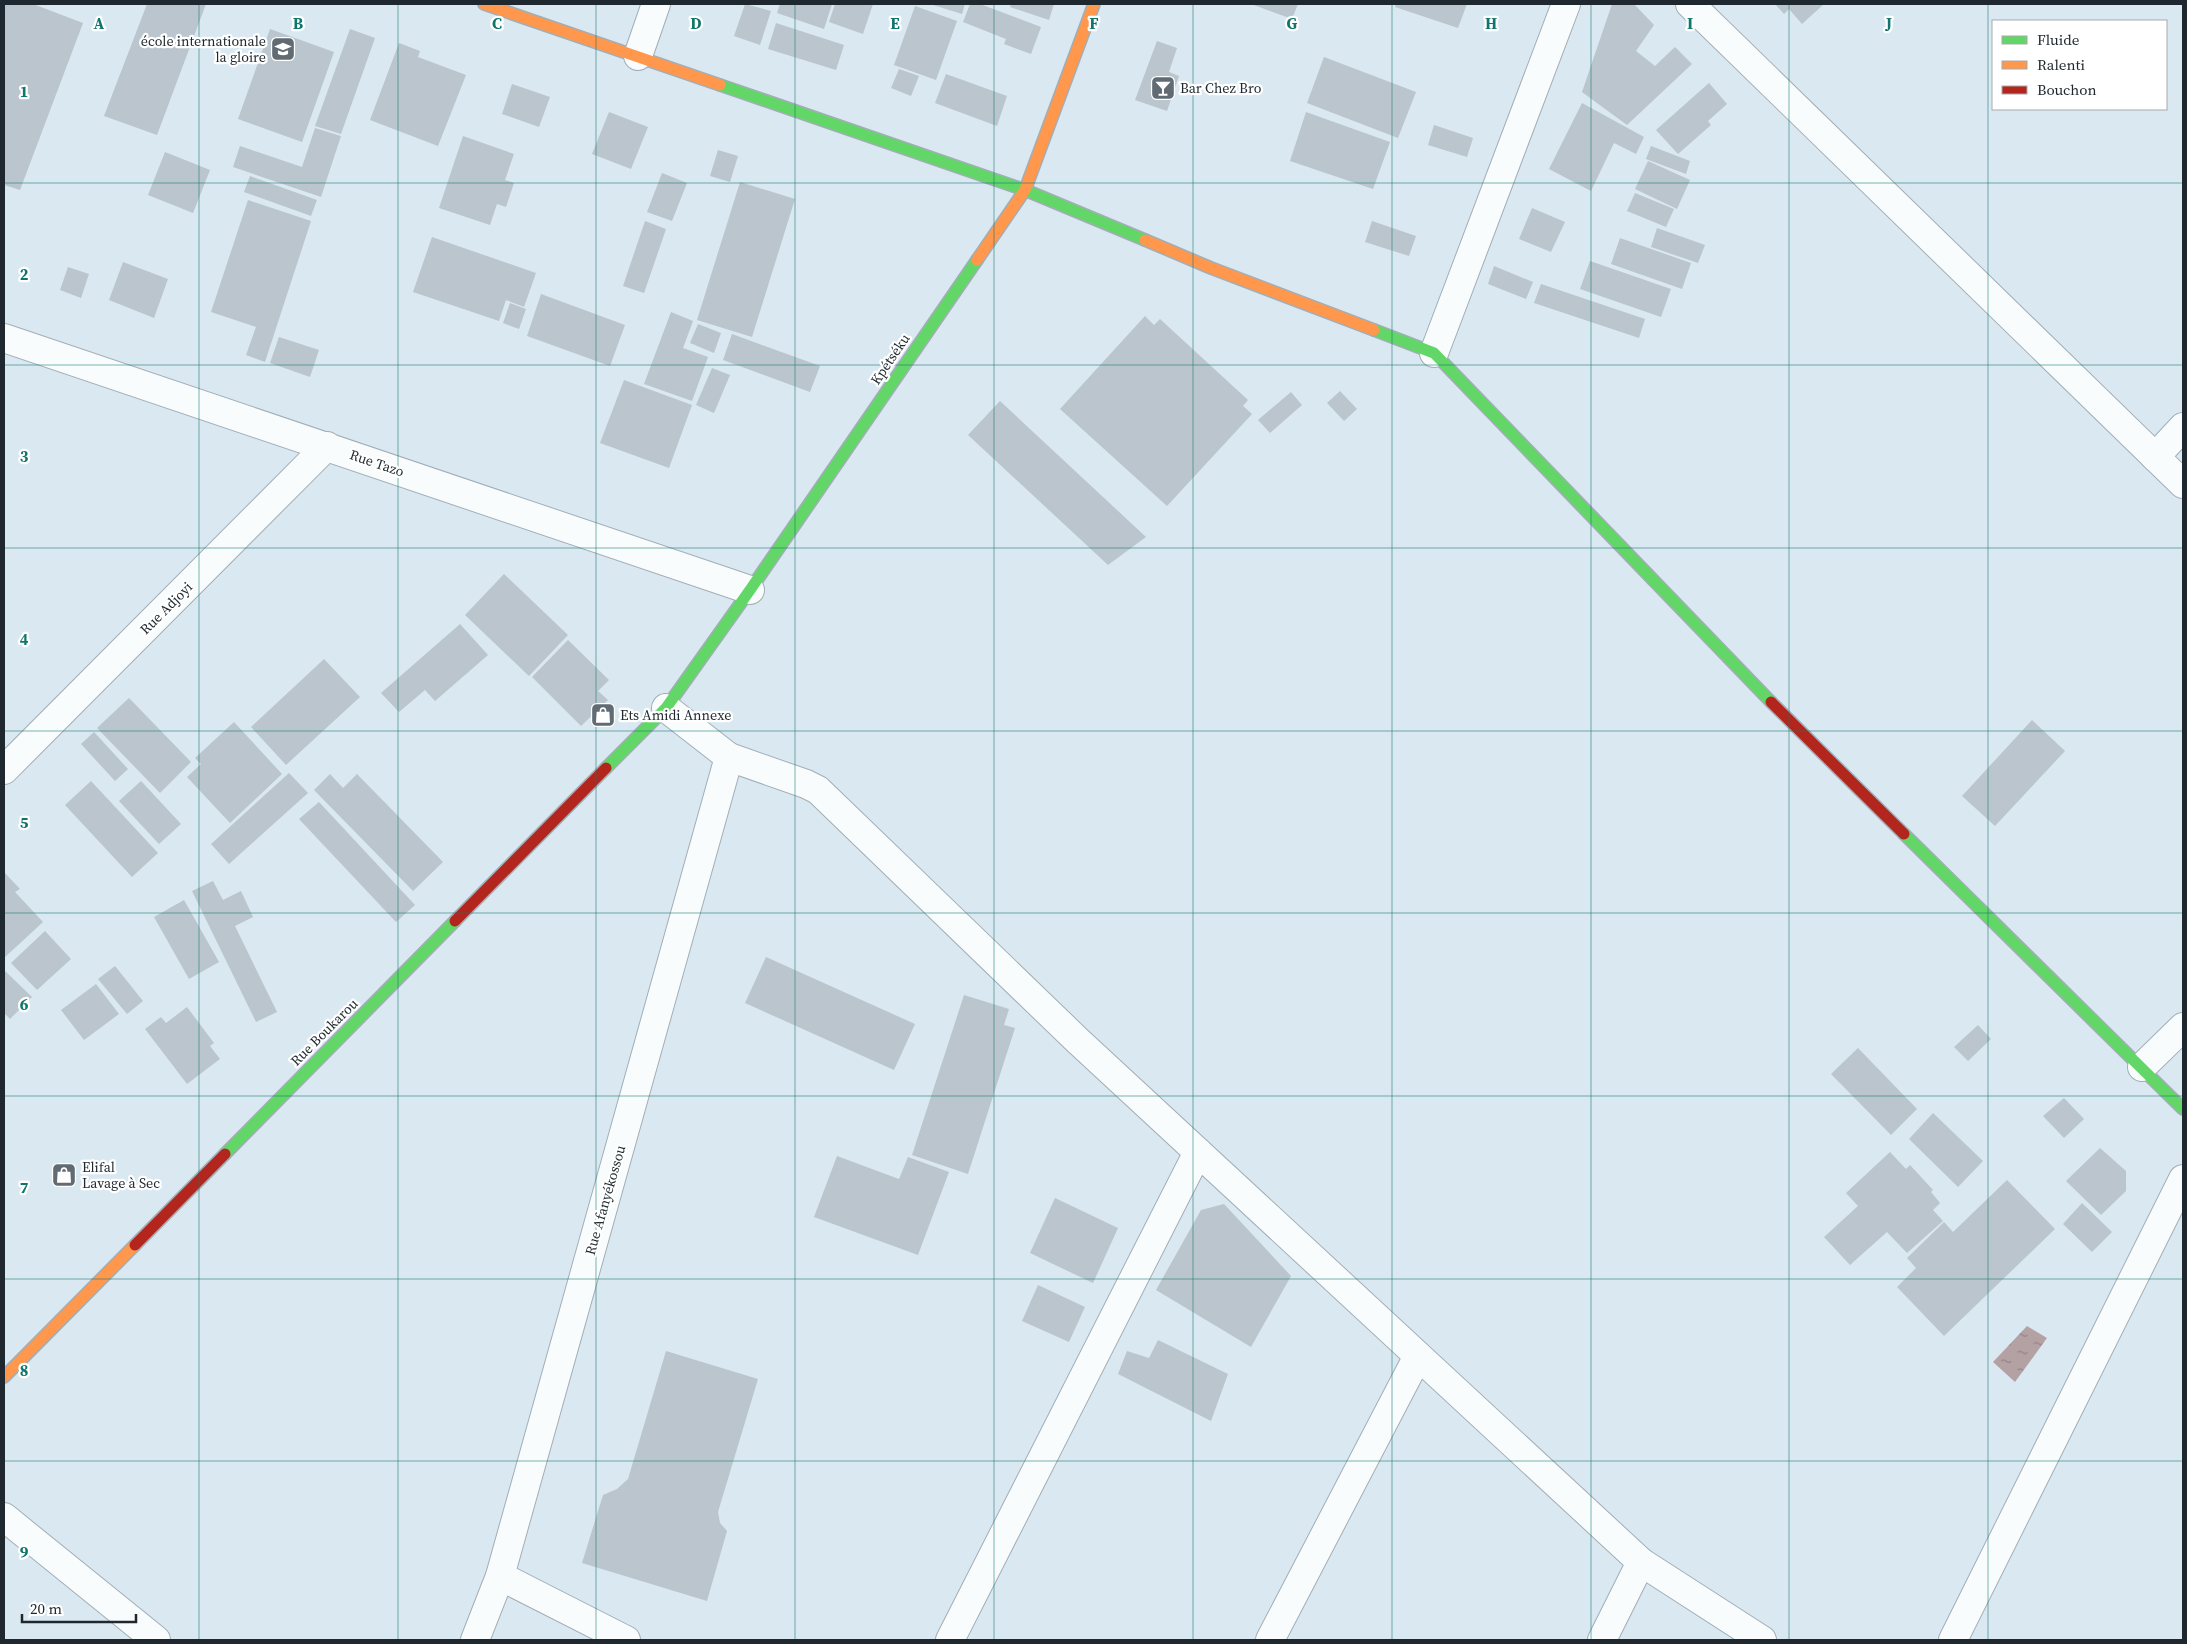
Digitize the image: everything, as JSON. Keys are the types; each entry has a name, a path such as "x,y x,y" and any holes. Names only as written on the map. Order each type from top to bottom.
{"street":[{"path":"484,4 1025,190 1211,268 1434,353 1809,741 2142,1066 2183,1109"},
{"path":"638,56 656,4"},
{"name":"Kpétséku","path":"666,708 750,590 1025,190 1094,4"},
{"path":"1434,353 1566,4"},
{"path":"1690,4 2183,484"},
{"name":"Rue Tazo","path":"4,338 750,590"},
{"path":"2155,457 2183,427"},
{"name":"Rue Adjoyi","path":"4,770 327,446"},
{"path":"666,708 729,757 818,790 1077,1040 1642,1562 1762,1640"},
{"name":"Rue Boukarou","path":"4,1377 666,708"},
{"name":"Rue Afanyékossou","path":"475,1640 500,1576 729,757"},
{"path":"2142,1066 2183,1027"},
{"path":"950,1640 1198,1152"},
{"path":"1954,1640 2183,1178"},
{"path":"1270,1640 1418,1356"},
{"path":"4,1517 156,1640"},
{"path":"1602,1640 1642,1562"},
{"path":"500,1576 626,1640"}],"water":[{"path":"2027,1326 2047,1338 2015,1382 1993,1362"}],"building":[{"path":"4,4 33,4 83,23 20,190 4,185"},
{"path":"147,4 206,4 157,135 104,116"},
{"path":"745,4 771,11 760,45 734,36"},
{"path":"780,4 832,4 824,29 777,13"},
{"path":"835,4 873,4 863,34 829,22"},
{"path":"930,4 965,4 962,14"},
{"path":"970,4 980,4 1041,27 1031,54 1004,44 1006,39 963,22"},
{"path":"1011,4 1054,4 1049,20 1010,7"},
{"path":"1251,4 1298,4 1292,19"},
{"path":"1396,4 1467,4 1458,28 1395,7"},
{"path":"1612,4 1634,4 1654,25 1636,51 1655,66 1675,47 1692,64 1627,125 1582,92"},
{"path":"1775,4 1824,4 1802,24 1789,9 1784,14"},
{"path":"915,6 957,21 936,80 894,65"},
{"path":"776,23 844,45 836,70 768,49"},
{"path":"270,29 334,52 302,142 238,119"},
{"path":"350,29 375,38 341,134 315,126"},
{"path":"1157,41 1177,48 1169,72 1179,76 1167,111 1135,100"},
{"path":"399,43 420,51 418,57 466,75 438,146 370,120"},
{"path":"1324,57 1416,92 1398,138 1307,103"},
{"path":"899,69 919,76 911,96 891,88"},
{"path":"946,74 1007,96 997,126 935,103"},
{"path":"1709,83 1727,104 1708,121 1711,125 1678,154 1656,130"},
{"path":"512,84 550,97 539,127 502,114"},
{"path":"1582,103 1644,137 1636,154 1614,143 1591,191 1549,169"},
{"path":"609,112 648,127 631,169 592,154"},
{"path":"1306,112 1390,142 1373,189 1290,161"},
{"path":"1434,125 1473,138 1467,157 1428,145"},
{"path":"315,128 341,136 321,197 233,167 240,146 302,167"},
{"path":"463,136 514,154 505,180 514,183 506,207 497,204 490,225 439,208"},
{"path":"1651,146 1690,161 1686,174 1646,159"},
{"path":"718,150 738,156 730,182 710,176"},
{"path":"165,152 210,170 193,213 148,195"},
{"path":"1648,161 1690,180 1677,209 1635,189"},
{"path":"662,173 687,183 672,221 647,212"},
{"path":"250,176 317,200 311,216 244,192"},
{"path":"740,182 795,199 752,337 697,320"},
{"path":"1635,193 1674,209 1666,227 1627,211"},
{"path":"248,200 311,221 265,362 246,355 256,327 211,312"},
{"path":"1532,208 1565,222 1551,252 1519,239"},
{"path":"645,221 666,229 644,293 623,286"},
{"path":"1372,221 1416,236 1409,256 1365,242"},
{"path":"1657,228 1705,245 1698,263 1651,247"},
{"path":"432,237 536,273 524,307 506,300 499,321 413,292"},
{"path":"1620,238 1691,263 1682,289 1611,264"},
{"path":"1590,261 1671,289 1661,317 1580,289"},
{"path":"123,262 168,279 154,318 109,300"},
{"path":"1494,266 1533,282 1526,299 1488,284"},
{"path":"68,267 89,274 81,298 60,290"},
{"path":"1541,284 1645,319 1639,338 1534,303"},
{"path":"541,294 625,325 610,366 527,336"},
{"path":"510,303 526,309 519,329 503,323"},
{"path":"671,312 693,321 683,348 708,357 692,401 644,384"},
{"path":"1145,316 1154,325 1160,319 1248,400 1243,406 1252,414 1167,506 1060,409"},
{"path":"698,324 721,333 714,353 690,343"},
{"path":"732,334 820,366 810,392 723,360"},
{"path":"279,337 319,350 310,377 270,363"},
{"path":"712,368 730,375 714,413 696,405"},
{"path":"624,380 692,405 669,468 600,443"},
{"path":"1340,391 1357,409 1344,421 1327,403"},
{"path":"1291,392 1302,405 1270,433 1258,420"},
{"path":"1000,401 1146,537 1108,565 968,435"},
{"path":"504,574 568,635 529,676 465,615"},
{"path":"460,624 488,655 435,701 425,690 399,712 381,693"},
{"path":"568,640 609,680 598,691 608,700 581,726 532,677"},
{"path":"324,659 360,697 286,765 251,727"},
{"path":"129,698 191,762 160,793 97,728"},
{"path":"2032,720 2065,751 1995,826 1962,796"},
{"path":"234,722 282,774 230,823 187,777 201,764 195,758"},
{"path":"94,732 128,769 115,781 81,744"},
{"path":"289,773 308,793 229,864 211,844"},
{"path":"330,774 343,788 357,774 443,862 413,891 314,790"},
{"path":"91,781 158,853 132,877 65,805"},
{"path":"141,781 181,824 159,844 119,801"},
{"path":"319,802 415,905 396,922 299,819"},
{"path":"4,872 20,889 15,892 43,922 4,958"},
{"path":"213,881 223,900 241,891 253,917 235,926 277,1012 256,1022 192,891"},
{"path":"184,900 219,962 189,979 154,917"},
{"path":"45,931 71,959 37,990 11,963"},
{"path":"766,957 915,1024 894,1070 745,1003"},
{"path":"115,966 143,1001 127,1014 98,979"},
{"path":"4,970 32,997 10,1019 4,1013"},
{"path":"96,984 119,1014 84,1040 61,1010"},
{"path":"964,995 1009,1009 1004,1025 1015,1028 968,1174 912,1155"},
{"path":"187,1007 214,1043 210,1046 220,1059 187,1084 145,1029 161,1017 166,1023"},
{"path":"1978,1025 1991,1039 1968,1061 1954,1047"},
{"path":"1858,1048 1917,1109 1891,1135 1831,1074"},
{"path":"2064,1098 2084,1119 2064,1138 2043,1116"},
{"path":"1933,1113 1983,1161 1958,1187 1909,1139"},
{"path":"2100,1148 2126,1171 2126,1191 2101,1215 2066,1181"},
{"path":"1890,1152 1906,1169 1910,1165 1933,1190 1931,1192 1940,1203 1933,1210 1943,1221 1907,1253 1887,1232 1850,1265 1824,1237 1858,1206 1846,1193"},
{"path":"837,1156 899,1179 908,1157 949,1172 918,1255 814,1217"},
{"path":"2007,1180 2055,1229 1944,1336 1897,1287 1916,1268 1907,1258 1944,1222 1953,1232"},
{"path":"1055,1198 1118,1228 1093,1283 1030,1253"},
{"path":"2082,1203 2112,1232 2092,1252 2063,1224"},
{"path":"1224,1204 1291,1276 1251,1347 1156,1290 1201,1210"},
{"path":"1038,1285 1085,1307 1069,1342 1022,1321"},
{"path":"1158,1340 1228,1374 1211,1421 1118,1374 1127,1351 1149,1358"},
{"path":"666,1351 758,1379 718,1512 720,1523 727,1531 707,1601 582,1563 603,1495 617,1489 628,1479"}],"traffic: fast":[{"path":"720,85 1025,190 1145,240"},
{"path":"606,768 666,708 750,590 977,260"},
{"path":"1374,330 1434,353 1771,702"},
{"path":"1904,834 2183,1109"},
{"path":"225,1154 455,921"}],"traffic: slow":[{"path":"484,4 720,85"},
{"path":"977,260 1025,190 1094,4"},
{"path":"1145,240 1211,268 1374,330"},
{"path":"4,1377 135,1245"}],"traffic: jam":[{"path":"1771,702 1904,834"},
{"path":"455,921 606,768"},
{"path":"135,1245 225,1154"}],"place":[{"name":"école internationale la gloire","path":"283,49"},
{"name":"Bar Chez Bro","path":"1163,88"},
{"name":"Ets Amidi Annexe","path":"603,715"},
{"name":"Elifal Lavage à Sec","path":"64,1175"}]}
